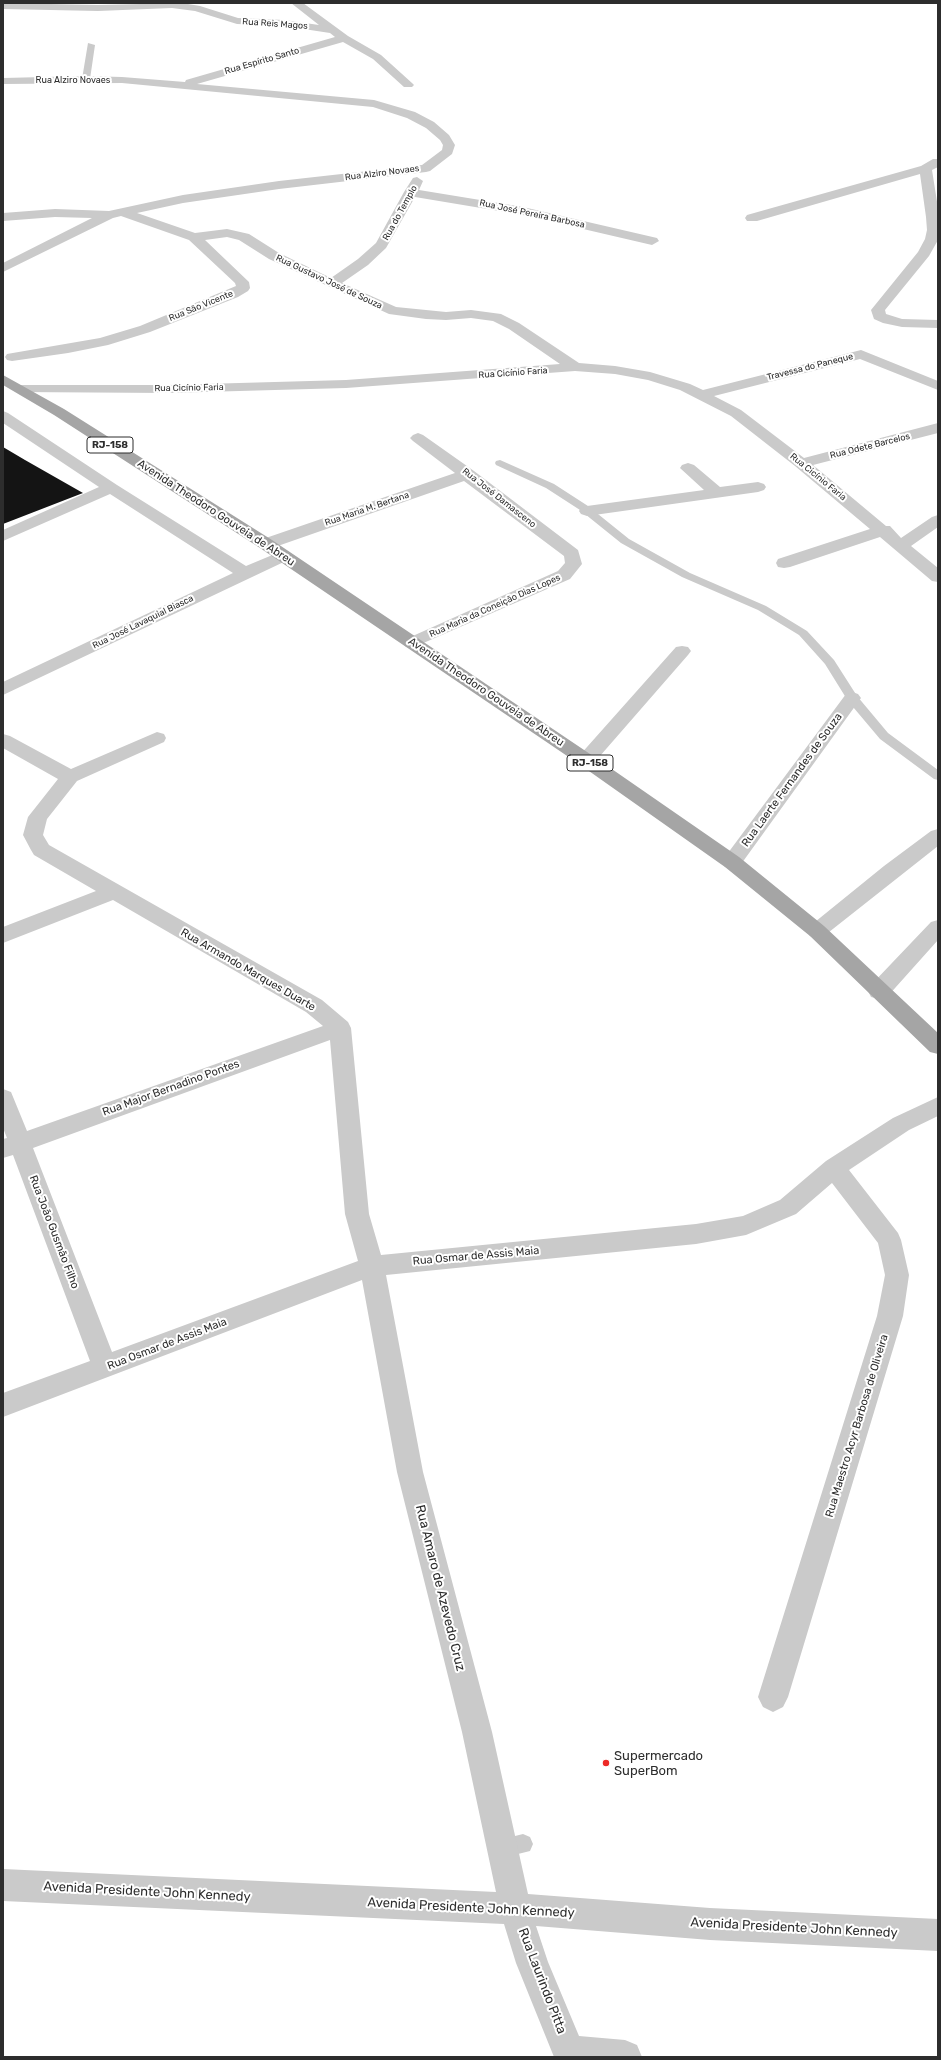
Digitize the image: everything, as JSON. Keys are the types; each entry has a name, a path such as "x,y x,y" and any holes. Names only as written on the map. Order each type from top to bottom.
{"main road":[{"name":"Avenida Theodoro Gouveia de Abreu","path":"3,379 266,544 586,760 732,862 817,932 938,1046"}],"street":[{"path":"296,3 344,38 377,57 408,85"},
{"name":"Rua Reis Magos","path":"3,6 98,8 172,5 196,8 237,21 290,23 333,30"},
{"name":"Rua Espírito Santo","path":"180,85 344,38"},
{"name":"Rua Alziro Novaes","path":"3,81 86,79 180,85 349,101 388,107 417,118 430,125 445,138 448,145 448,151 426,168 279,185 182,200 115,214 3,268"},
{"path":"752,218 925,169 938,161"},
{"name":"Rua do Templo","path":"332,283 363,262 381,245 410,192 426,168"},
{"path":"925,169 932,207 934,230 932,239 924,253 878,310 879,316 888,320 902,323 938,324"},
{"name":"Rua José Pereira Barbosa","path":"410,192 523,211 652,241"},
{"name":"Rua São Vicente","path":"3,217 55,213 115,214 194,237 244,284 240,291 145,329 104,342 6,358"},
{"name":"Rua Gustavo José de Souza","path":"194,237 227,233 244,237 274,256 380,306 394,311 426,315 472,314 496,317 514,326 575,368"},
{"name":"Travessa do Paneque","path":"701,395 861,354 938,386"},
{"name":"Rua Cicínio Faria","path":"21,389 168,389 346,384 575,368 615,370 650,376 685,387 736,413 884,530 938,577"},
{"path":"3,416 111,488 245,573"},
{"name":"Rua Odete Barcelos","path":"801,463 938,428"},
{"name":"Rua José Damasceno","path":"418,438 468,474 572,554 574,564"},
{"path":"688,468 716,493"},
{"name":"Rua Maria M. Bertana","path":"266,544 468,474"},
{"path":"587,511 758,487"},
{"path":"3,536 111,488"},
{"path":"901,545 938,520"},
{"path":"784,563 884,530"},
{"name":"Rua José Lavaquial Biasca","path":"3,689 282,556"},
{"name":"Rua Maria da Coneição Dias Lopes","path":"412,642 564,575 574,564"},
{"path":"586,760 682,651"},
{"name":"Rua Laerte Fernandes de Souza","path":"732,862 852,698"},
{"path":"3,740 70,777 157,738"},
{"name":"Rua Armando Marques Duarte","path":"70,777 38,817 33,836 41,850 314,1006 340,1028"},
{"path":"817,932 891,871 938,836"},
{"path":"3,935 113,892"},
{"path":"879,991 938,927"},
{"path":"340,1028 357,1214 372,1266"},
{"name":"Rua Major Bernadino Pontes","path":"12,1145 340,1028"},
{"name":"Rua João Gusmão Filho","path":"3,1098 12,1145 105,1367"},
{"name":"Rua Osmar de Assis Maia","path":"3,1405 372,1266 696,1234 746,1225 788,1207 834,1168 901,1124 938,1106"},
{"name":"Rua Maestro Acyr Barbosa de Oliveira","path":"773,1697 890,1316 897,1274 889,1240 834,1168"},
{"name":"Rua Amaro de Azevedo Cruz","path":"372,1266 410,1472 477,1732 513,1846 515,1909"},
{"name":"Avenida Presidente John Kennedy","path":"3,1885 515,1909 710,1924 938,1935"},
{"name":"Rua Laurindo Pitta","path":"515,1909 532,1963 566,2055"},
{"path":"566,2055 625,2057"}],"lane":[{"path":"86,79 91,45"},
{"path":"500,463 550,486 587,511 625,541 686,575 762,608 803,633 830,662 852,698 884,736 938,776"}],"building":[{"path":"3,447 25,460 83,493 3,524"}],"place":[{"name":"Supermercado SuperBom","path":"606,1763"}]}
